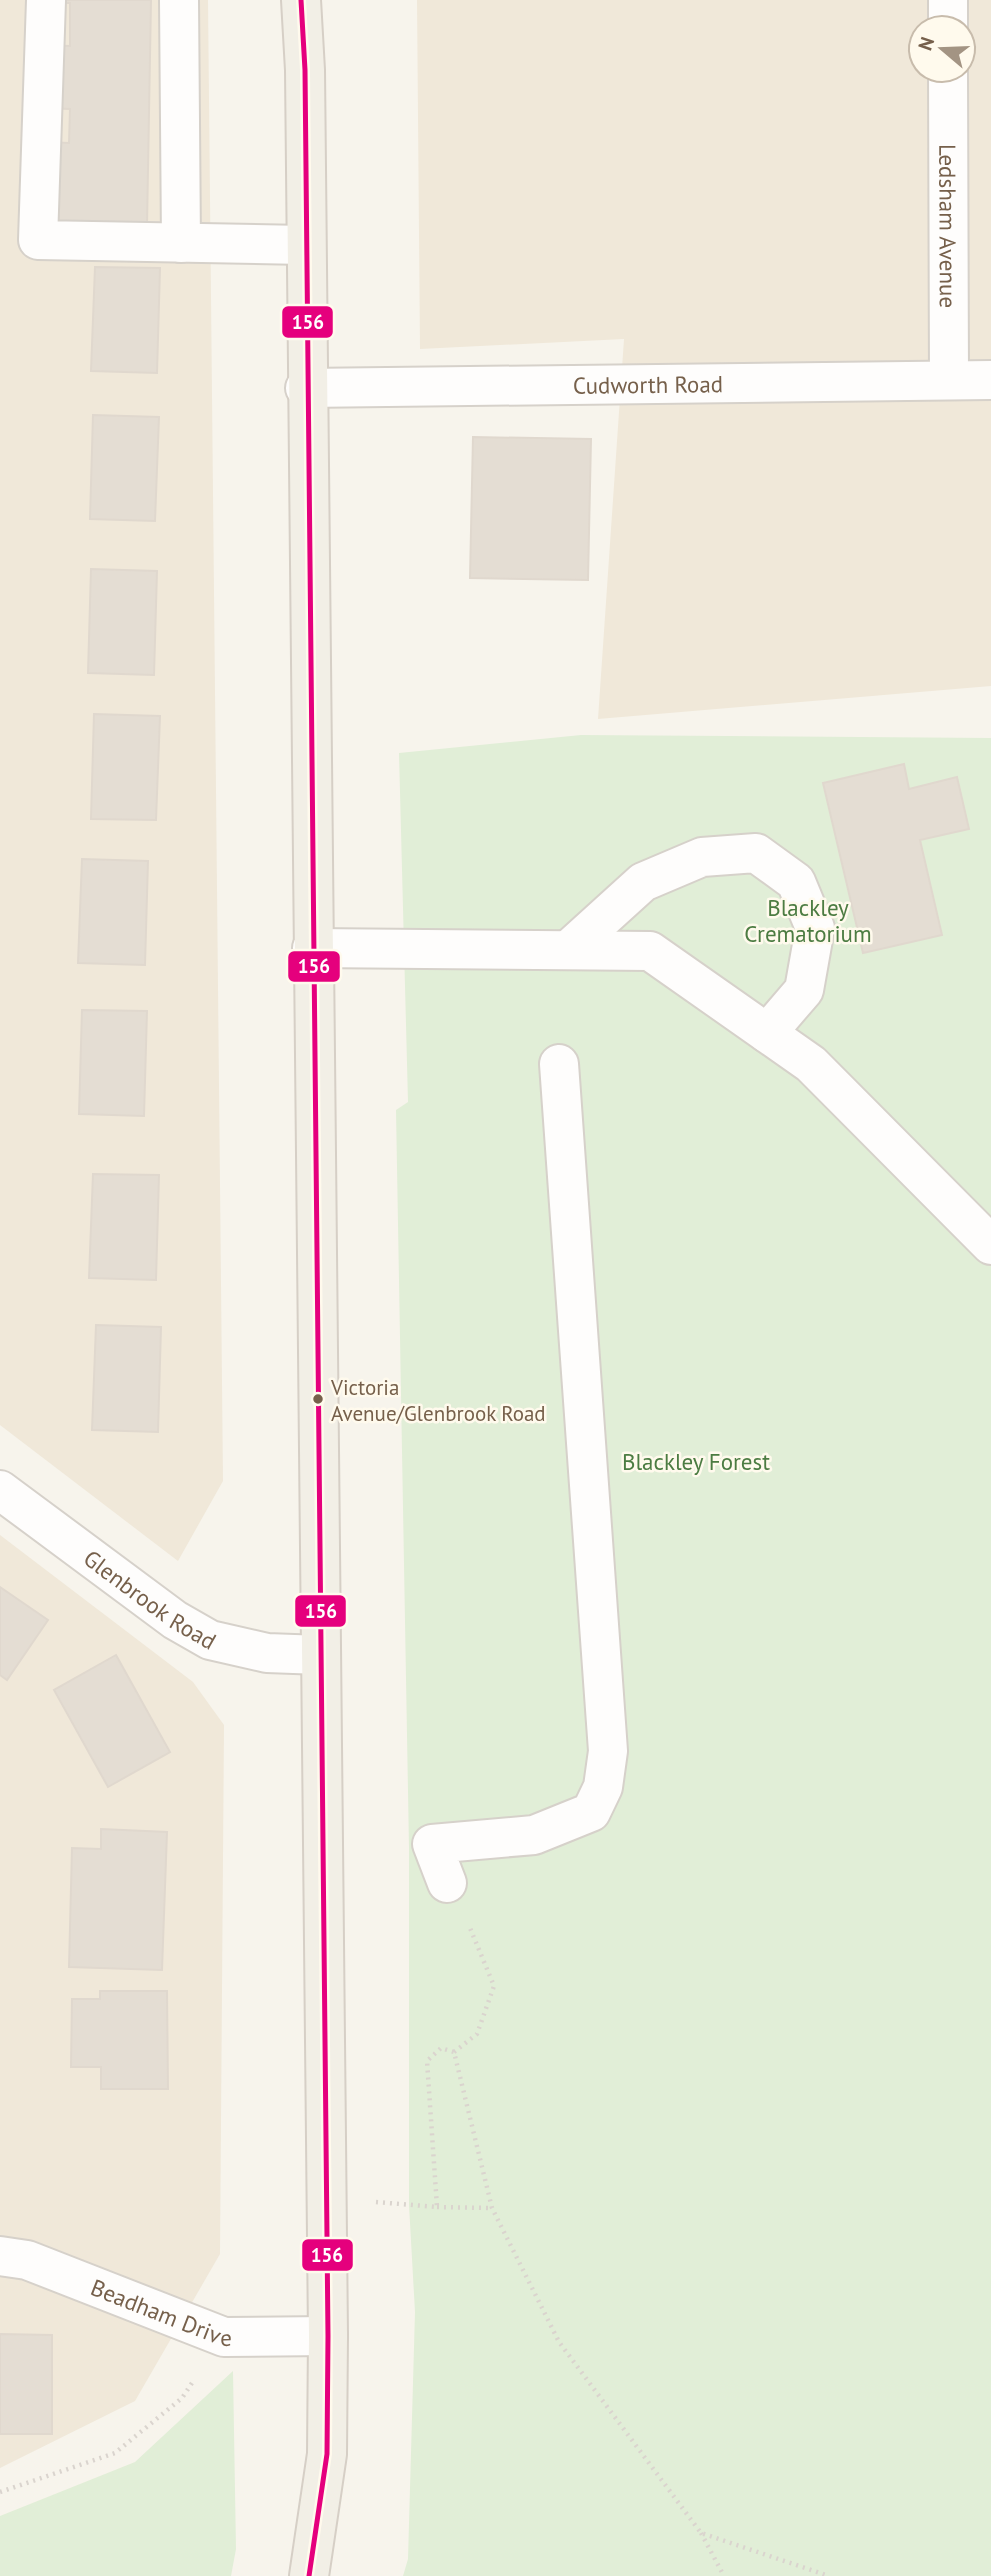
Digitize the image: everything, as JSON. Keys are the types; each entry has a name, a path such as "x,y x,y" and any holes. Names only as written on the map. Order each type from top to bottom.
{"main road":[{"path":"301,0 304,70 305,388 328,2336 327,2454 309,2576"}],"street":[{"path":"46,0 38,240 305,245"},
{"path":"179,0 181,243"},
{"name":"Ledsham Avenue","path":"948,84 949,380"},
{"name":"Cudworth Road","path":"305,388 991,380"},
{"path":"568,950 643,882 702,857 756,853 796,883 815,928 804,990 767,1033"},
{"path":"312,948 650,951 811,1064 991,1245"},
{"path":"447,1883 432,1844 534,1835 592,1812 603,1787 608,1751 559,1064"},
{"name":"Glenbrook Road","path":"0,1490 174,1620 210,1640 267,1653 321,1655"},
{"name":"Beadham Drive","path":"0,2256 27,2260 224,2337 328,2336"}],"path":[{"path":"447,1883 467,1920 495,1986 477,2034 454,2052"},
{"path":"437,2207 426,2061 441,2048 454,2052"},
{"path":"454,2052 492,2208 559,2342 701,2533 723,2576"},
{"path":"326,2199 492,2208"},
{"path":"0,2492 115,2453 182,2398 224,2337"},
{"path":"701,2533 829,2576"}],"shaded area":[{"path":"0,0 208,0 223,1481 178,1561 0,1425"},
{"path":"417,0 991,0 991,686 598,719 624,339 420,349"},
{"path":"0,1535 193,1682 224,1725 220,2254 135,2401 0,2468"}],"green space":[{"name":"Blackley Forest","path":"581,735 991,738 991,2576 403,2576 408,2559 415,2312 409,2205 409,1848 396,1110 408,1102 399,753"},
{"path":"233,2371 236,2549 231,2576 0,2576 0,2516 135,2462"}],"building":[{"path":"52,0 151,0 147,226 45,224 46,142 69,143 70,109 46,108 47,45 70,46 70,3 52,3"},
{"path":"95,267 160,268 157,373 91,371"},
{"path":"93,415 159,417 155,521 90,519"},
{"path":"473,437 591,439 588,580 470,578"},
{"path":"91,569 157,571 154,675 88,673"},
{"path":"94,714 160,716 156,820 91,819"},
{"path":"904,764 909,789 957,777 969,829 920,840 942,935 863,953 823,783"},
{"path":"82,859 148,861 145,965 78,963"},
{"path":"82,1010 147,1011 144,1116 79,1114"},
{"path":"93,1174 159,1175 156,1280 89,1278"},
{"path":"96,1325 161,1327 158,1432 92,1430"},
{"path":"0,1587 48,1620 7,1680 0,1675"},
{"path":"116,1655 170,1752 108,1787 54,1690"},
{"path":"101,1829 167,1832 162,1970 69,1967 72,1848 101,1849"},
{"path":"100,1991 167,1991 168,2089 101,2089 101,2067 71,2067 72,1999 100,1999"},
{"path":"0,2334 52,2335 52,2434 0,2434"}],"transit line":[{"name":"156","path":"301,0 305,70 328,2336 327,2454 309,2576"}],"place":[{"name":"Victoria Avenue/Glenbrook Road","path":"318,1399"}],"park label":[{"name":"Blackley Crematorium","path":"808,920"}]}
